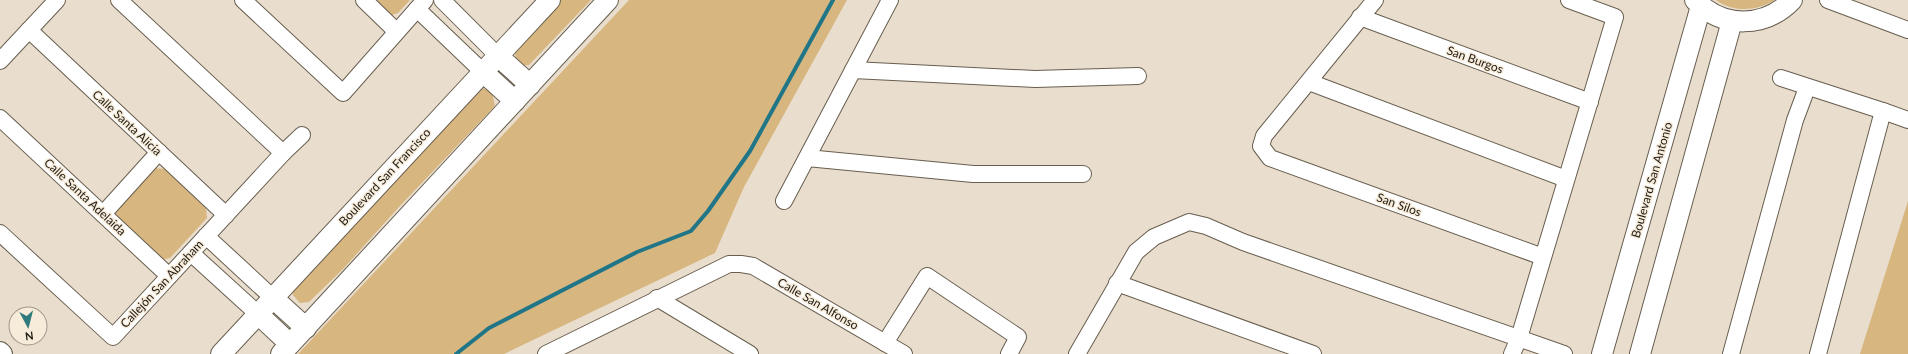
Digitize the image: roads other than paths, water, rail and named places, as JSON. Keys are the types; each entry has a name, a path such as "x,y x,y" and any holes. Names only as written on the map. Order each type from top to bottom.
{"street":[{"path":"0,61 57,0"},
{"path":"119,0 283,153"},
{"path":"243,0 343,93 421,4 483,72 515,101"},
{"path":"364,0 396,31"},
{"path":"442,0 498,56 530,85"},
{"name":"Boulevard San Francisco","path":"221,354 550,0"},
{"path":"190,253 258,314 286,349 608,0"},
{"path":"784,201 890,0"},
{"path":"1375,0 1309,82 1566,179"},
{"path":"1512,354 1519,338 1615,17 1569,0"},
{"path":"1698,3 1721,18 1743,22 1766,18 1776,14 1792,0"},
{"path":"1828,0 1908,30"},
{"name":"Boulevard San Antonio","path":"1602,354 1698,3"},
{"name":"San Burgos","path":"1360,17 1590,102"},
{"path":"1640,354 1732,21"},
{"name":"Calle Santa Alicia","path":"29,30 226,215"},
{"path":"853,70 1035,79 1138,76"},
{"path":"1781,78 1807,88 1908,120"},
{"name":"San Silos","path":"1309,82 1264,136 1260,146 1270,158 1543,257"},
{"path":"1731,354 1795,120 1807,88"},
{"path":"1818,354 1883,111"},
{"name":"Calle Santa Adelaida","path":"0,118 169,276"},
{"name":"Callejón San Abraham","path":"0,233 113,337 283,153 302,135"},
{"path":"103,214 159,152"},
{"path":"806,158 973,174 1083,174"},
{"path":"1076,354 1136,252 1154,237 1189,222 1206,226 1243,242 1564,354"},
{"path":"206,236 306,328"},
{"name":"Calle San Alfonso","path":"658,298 729,264 752,266 904,354"},
{"path":"885,343 928,276 1018,338 1008,354"},
{"path":"1117,283 1313,354"},
{"path":"546,354 569,350 658,298 750,354"}],"waterway":[{"path":"456,354 489,328 637,252 691,231 708,211 750,151 833,0"}]}
